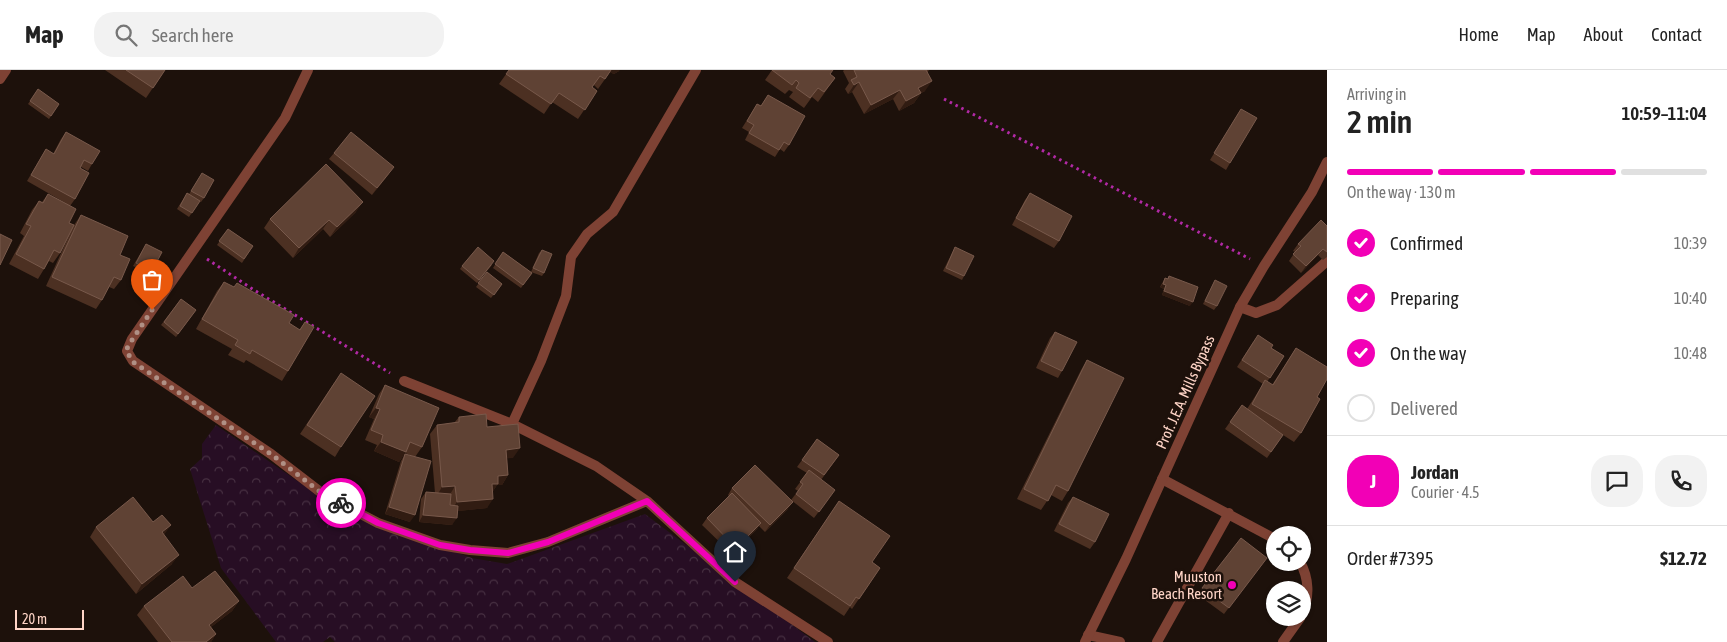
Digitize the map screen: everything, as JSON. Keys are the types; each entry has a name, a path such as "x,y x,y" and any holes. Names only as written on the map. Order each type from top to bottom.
{"street":[{"path":"0,79 6,70"},
{"path":"308,70 285,118 126,350 133,362 271,454 323,494 378,523 440,545 508,553 548,542 647,501"},
{"path":"512,424 541,361 566,296 571,257 587,234 613,212 696,70"},
{"name":"Prof. J.E.A. Mills Bypass","path":"1087,638 1126,559 1240,307 1312,192 1327,162"},
{"path":"1240,307 1256,313 1277,305 1327,261"},
{"path":"404,381 512,424 596,466 647,501 735,582 828,642"},
{"path":"1162,478 1266,534"},
{"path":"1157,642 1229,513"},
{"path":"1283,642 1294,626"},
{"path":"1087,638 1120,642"}],"path":[{"path":"944,98 1264,266"},
{"path":"194,250 254,290 404,381"}],"green space":[{"path":"216,425 347,515 472,558 507,564 645,514 815,642 335,642 330,637 323,642 276,642 221,568 190,469 202,458 202,444"}],"building":[{"path":"126,70 165,70 153,88"},
{"path":"509,70 611,70 605,79 600,76 592,87 597,91 585,110 559,93 551,104 506,74"},
{"path":"772,70 833,70 830,74 835,78 824,92 818,88 810,98 796,88 799,83 796,80 792,85"},
{"path":"854,70 926,70 932,81 918,88 921,93 906,101 900,90 871,105 859,82 854,85 851,80 857,77"},
{"path":"38,89 59,104 51,116 30,101"},
{"path":"768,95 805,116 789,145 784,142 779,150 749,133 754,125 747,121 757,104 761,106"},
{"path":"1241,109 1257,118 1230,163 1214,153"},
{"path":"66,132 100,151 92,164 84,160 80,168 89,173 75,199 31,175 46,149 54,154"},
{"path":"351,132 394,167 377,188 334,153"},
{"path":"326,164 363,202 337,227 329,220 299,248 270,219"},
{"path":"202,173 214,180 204,198 191,191"},
{"path":"187,193 200,201 192,213 180,206"},
{"path":"1030,193 1072,216 1059,241 1016,218"},
{"path":"48,194 76,209 69,223 74,225 60,253 54,250 44,269 16,254 31,226 26,224 39,201 43,203"},
{"path":"81,215 128,236 120,255 130,259 121,280 114,277 102,300 52,277"},
{"path":"1321,220 1327,226 1327,252 1323,249 1306,266 1293,254 1301,246 1298,244"},
{"path":"228,229 253,246 244,259 219,241"},
{"path":"0,234 12,240 0,265"},
{"path":"146,244 162,252 152,271 136,263"},
{"path":"478,247 494,261 479,280 462,266"},
{"path":"955,247 974,256 964,276 946,268"},
{"path":"542,250 552,254 544,273 533,268"},
{"path":"503,252 532,273 523,285 495,264"},
{"path":"487,272 502,284 494,295 478,283"},
{"path":"1169,276 1198,287 1193,302 1164,291 1166,285 1163,284 1165,278 1168,279"},
{"path":"1215,280 1227,286 1217,306 1205,301"},
{"path":"224,282 234,287 237,283 294,315 289,323 300,330 305,322 314,327 288,371 252,350 250,354 235,345 238,340 202,319"},
{"path":"181,299 196,310 178,334 164,322"},
{"path":"1055,332 1077,342 1062,371 1041,361"},
{"path":"1258,335 1273,345 1271,348 1284,356 1270,378 1242,360"},
{"path":"1296,348 1327,367 1327,379 1317,397 1320,399 1301,433 1252,404 1265,380 1273,385"},
{"path":"1087,360 1124,378 1068,491 1056,485 1048,501 1024,489"},
{"path":"341,373 375,396 341,447 307,425"},
{"path":"385,385 439,408 422,447 410,442 406,452 381,442 383,435 371,430 380,409 376,408"},
{"path":"1242,405 1283,435 1271,452 1230,422"},
{"path":"486,414 487,427 518,424 520,448 506,450 508,475 498,476 498,484 492,484 493,499 457,502 455,486 442,487 437,425 459,422 459,417"},
{"path":"817,439 839,455 824,475 802,460"},
{"path":"405,454 431,461 415,515 389,507"},
{"path":"755,465 793,502 770,525 732,488"},
{"path":"809,470 835,490 819,512 796,494 803,484 800,482"},
{"path":"426,492 451,494 450,505 458,506 457,518 423,515"},
{"path":"732,493 761,523 736,548 707,518"},
{"path":"133,497 153,522 162,515 171,525 162,532 179,555 142,584 96,527"},
{"path":"1073,497 1109,514 1095,542 1059,524"},
{"path":"839,501 890,536 872,562 880,568 859,599 856,597 850,606 794,568"},
{"path":"1241,538 1266,557 1229,608 1202,588"},
{"path":"215,571 239,601 209,625 216,634 206,642 172,642 144,606 183,576 192,588"}],"way so far":[{"path":"152,310 126,350 133,362 271,454 323,494 341,503"}],"place":[{"name":"Muuston Beach Resort","path":"1232,585"}],"route":[{"path":"341,503 378,523 440,545 508,553 548,542 647,501 735,582"}]}
